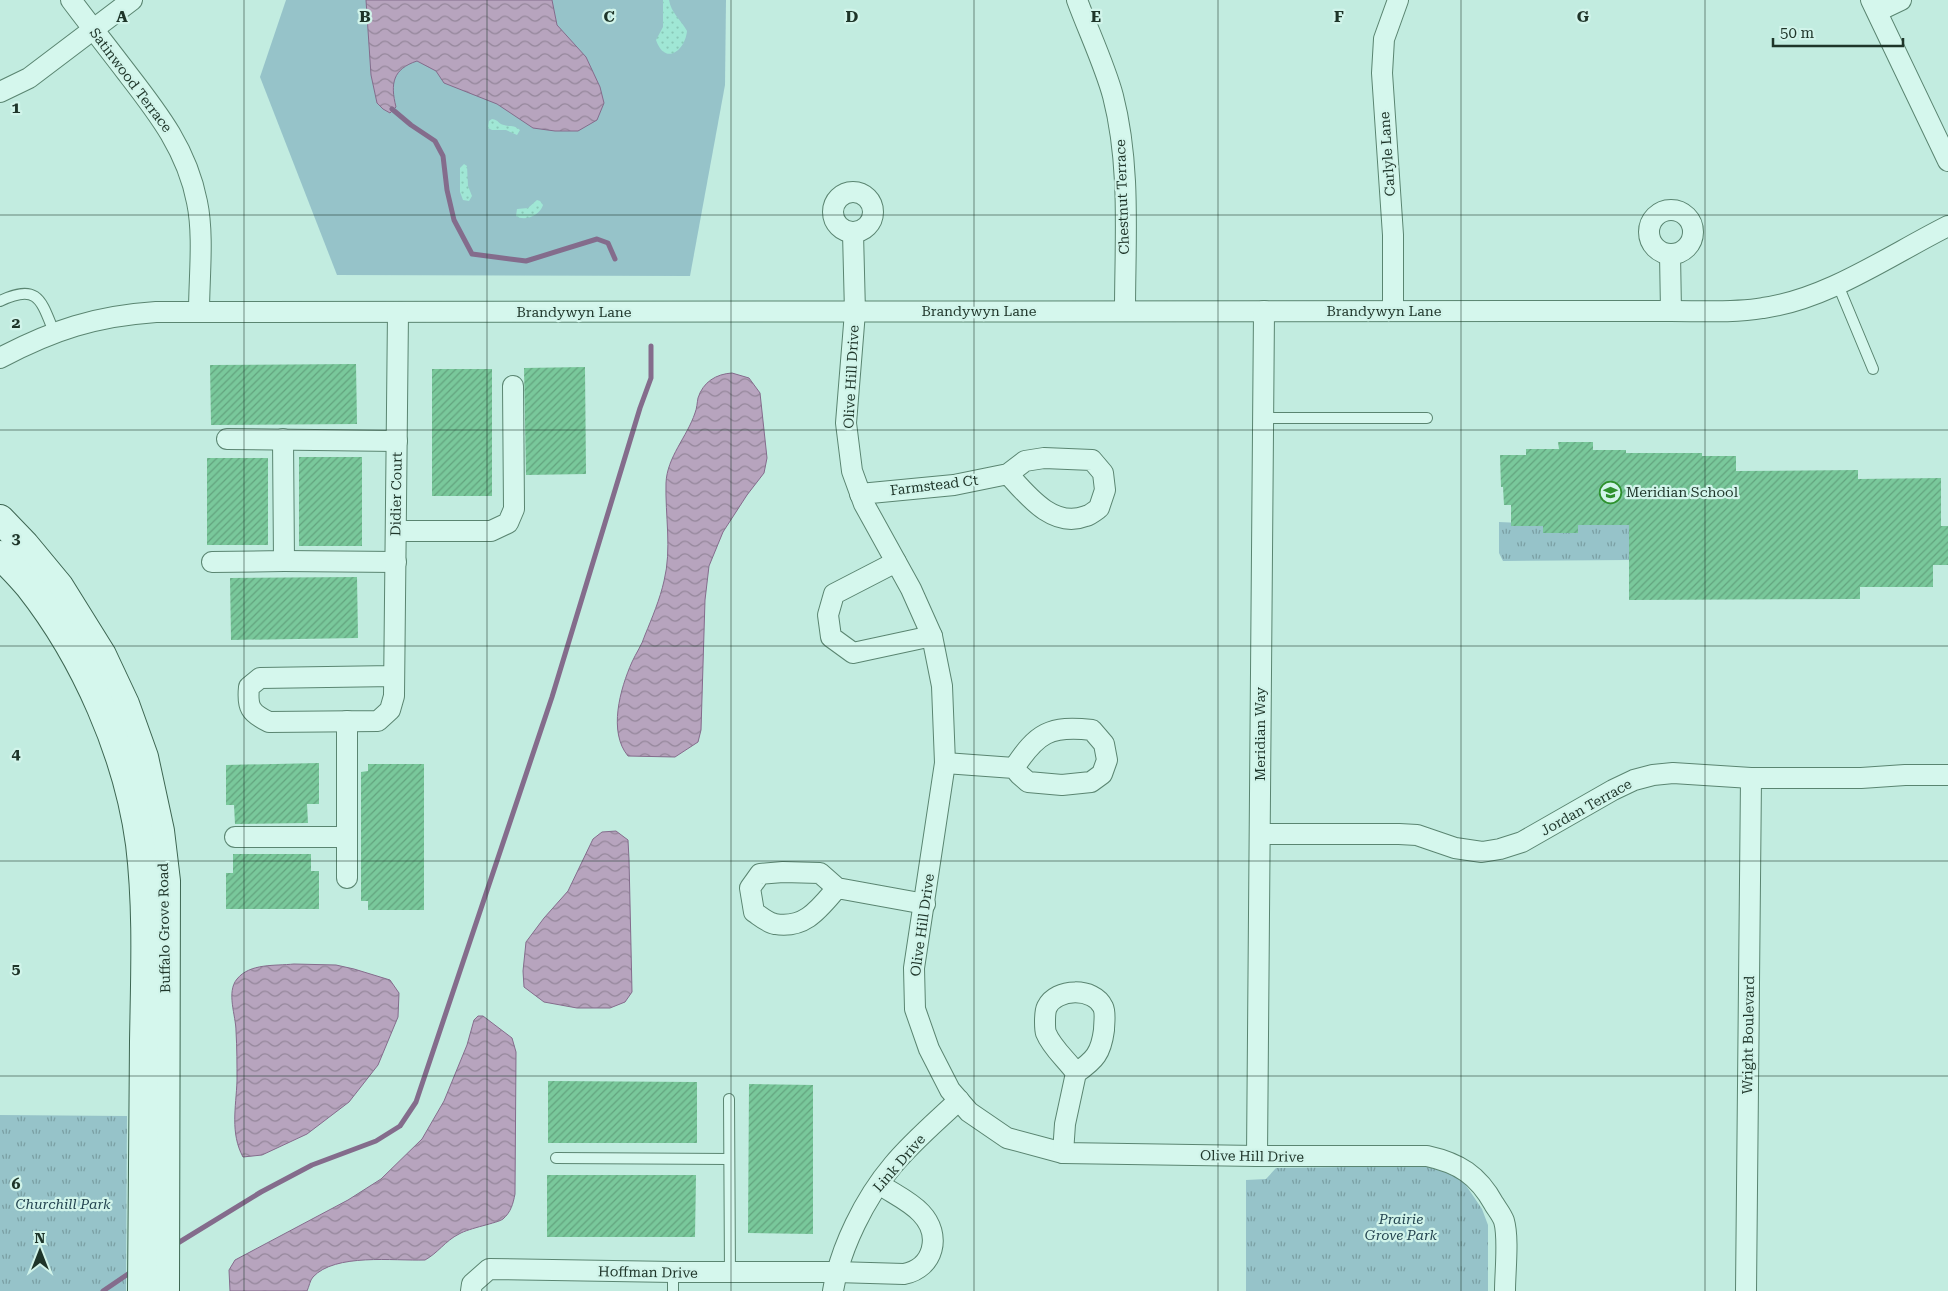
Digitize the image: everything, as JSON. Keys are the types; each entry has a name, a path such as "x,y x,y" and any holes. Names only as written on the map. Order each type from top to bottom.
{"main road":[{"name":"Buffalo Grove Road","path":"0,519 25,545 59,586 102,655 125,704 144,757 160,831 166,881 154,1235 142,1291"},
{"name":"Buffalo Grove Road","path":"0,555 29,587 76,655 102,709 116,744 129,792 140,844 145,932 154,1235 165,1291"}],"street":[{"name":"Satinwood Terrace","path":"71,0 170,131 190,174 198,203 200,228 200,312"},
{"path":"0,92 29,78 132,0"},
{"name":"Chestnut Terrace","path":"1077,0 1112,94 1118,121 1124,161 1125,311"},
{"name":"Carlyle Lane","path":"1393,311 1393,235 1382,73 1384,40 1398,0"},
{"path":"1901,0 1875,5 1948,161"},
{"name":"Brandywyn Lane","path":"0,358 54,332 90,321 126,314 156,312 1671,311 1762,308 1783,304 1838,285 1948,226"},
{"name":"Olive Hill Drive","path":"853,233 855,312 846,423 852,471 864,504 911,589 932,636 942,686 945,763 914,968 915,1009 929,1049 950,1090 969,1112 1007,1138 1063,1153 1427,1156 1446,1160 1460,1167 1479,1181 1504,1220 1505,1291"},
{"path":"1670,254 1671,311"},
{"name":"Meridian Way","path":"1257,1156 1264,311"},
{"name":"Didier Court","path":"394,676 260,678 249,687 247,702 255,716 269,722 378,721 390,710 394,696 398,312"},
{"path":"396,531 491,531 508,523 514,509 513,386"},
{"path":"227,439 397,441"},
{"path":"283,439 284,561"},
{"name":"Farmstead Ct","path":"860,494 954,485 1008,474 1025,461 1044,458 1092,460 1103,473 1105,490 1099,508 1085,517 1068,518 1049,514 1030,498 1008,474"},
{"path":"212,562 396,562"},
{"path":"896,562 834,594 828,615 831,637 853,653 932,636"},
{"path":"347,721 347,878"},
{"path":"945,763 1014,768"},
{"name":"Jordan Terrace","path":"1260,834 1417,835 1455,848 1482,852 1500,850 1522,842 1613,790 1634,780 1653,775 1673,773 1751,778 1860,778 1948,775"},
{"name":"Wright Boulevard","path":"1746,1291 1751,778"},
{"path":"235,837 346,836"},
{"path":"837,888 925,904"},
{"path":"1063,1153 1065,1124 1076,1073"},
{"name":"Link Drive","path":"834,1282 852,1232 871,1194 893,1164 959,1100"},
{"name":"Hoffman Drive","path":"471,1291 472,1284 489,1269 673,1282 730,1273 834,1282 904,1274 918,1270 928,1261 931,1254 932,1241 929,1227 924,1216 879,1184"}],"lane":[{"path":"1838,285 1873,369"},
{"path":"0,301 24,293 37,298 43,304 54,332"},
{"path":"1263,418 1427,418"},
{"path":"729,1099 730,1273"},
{"path":"556,1158 729,1159"}],"green space":[{"path":"286,0 726,0 725,85 690,276 337,275 260,77"},
{"path":"1629,506 1629,560 1503,561 1499,553 1499,522 1543,524 1544,533 1578,533 1578,523"},
{"name":"Churchill Park","path":"0,1115 127,1116 126,1291 0,1291"},
{"name":"Prairie Grove Park","path":"1413,1162 1441,1170 1463,1181 1482,1209 1488,1225 1488,1291 1246,1291 1246,1180 1266,1179 1276,1168 1346,1167"}],"sand":[{"path":"663,0 669,0 674,13 687,31 683,44 674,53 669,54 660,48 656,40 663,27"},
{"path":"492,119 520,130 517,135 506,130 492,130 488,128 489,121"},
{"path":"464,164 467,166 468,186 472,196 469,201 463,200 460,192 460,168"},
{"path":"537,200 543,205 539,212 528,218 516,216 517,209 528,208"}],"water":[{"path":"366,0 552,0 557,25 586,57 600,87 604,103 597,120 578,131 555,131 533,128 497,104 444,83 436,71 417,61 403,68 395,78 393,91 396,107 390,113 377,103 371,75"},
{"path":"732,373 749,378 760,393 767,458 764,473 723,532 709,566 705,600 701,730 698,742 675,757 628,756 618,735 618,710 628,673 644,639 664,581 668,557 667,474 696,411 698,398 703,387 716,377"},
{"path":"616,831 628,840 632,992 625,1002 610,1008 577,1008 544,1002 524,987 523,971 526,942 568,891 593,839 602,832"},
{"path":"271,965 336,965 390,980 399,993 398,1017 378,1065 349,1102 307,1134 262,1155 243,1157 236,1139 235,1129 237,1063 236,1025 232,1004 232,991 237,979 249,970"},
{"path":"478,1016 483,1016 512,1038 516,1052 515,1194 508,1214 500,1221 459,1234 425,1260 382,1259 335,1264 323,1269 313,1277 307,1291 230,1291 229,1270 235,1260 348,1200 381,1179 422,1139 444,1101 467,1045 474,1020"}],"building":[{"path":"356,364 357,424 211,425 210,365"},
{"path":"585,367 586,474 526,475 524,368"},
{"path":"432,369 492,369 492,496 432,496"},
{"path":"1558,442 1593,442 1593,450 1626,450 1626,453 1702,453 1702,456 1736,456 1736,471 1858,470 1858,479 1941,478 1941,526 1948,526 1948,565 1933,565 1933,587 1860,587 1860,599 1629,600 1629,525 1578,525 1578,533 1543,533 1543,526 1511,526 1511,505 1504,505 1503,487 1501,487 1500,455 1526,455 1526,449 1559,449"},
{"path":"299,457 362,457 362,546 299,546"},
{"path":"207,458 268,458 268,545 207,545"},
{"path":"357,577 358,638 231,640 230,578"},
{"path":"319,763 319,804 307,804 308,823 235,824 234,805 226,805 226,765"},
{"path":"368,764 424,764 424,910 368,910 368,901 361,901 361,772 368,771"},
{"path":"233,854 311,854 311,871 319,871 319,909 226,909 226,873 233,873"},
{"path":"548,1081 697,1082 697,1143 548,1143"},
{"path":"749,1084 813,1085 813,1234 748,1233"},
{"path":"547,1175 696,1175 695,1237 547,1237"}],"waterway":[{"path":"392,109 435,141 443,156 447,190 454,220 472,254 526,261 597,239 608,243 615,259"},
{"path":"173,1246 261,1192 312,1165 376,1141 400,1126 416,1102 552,697 640,408 651,378 651,346"},
{"path":"103,1291 134,1270"}],"place":[{"name":"Meridian School","path":"1610,492"}]}
